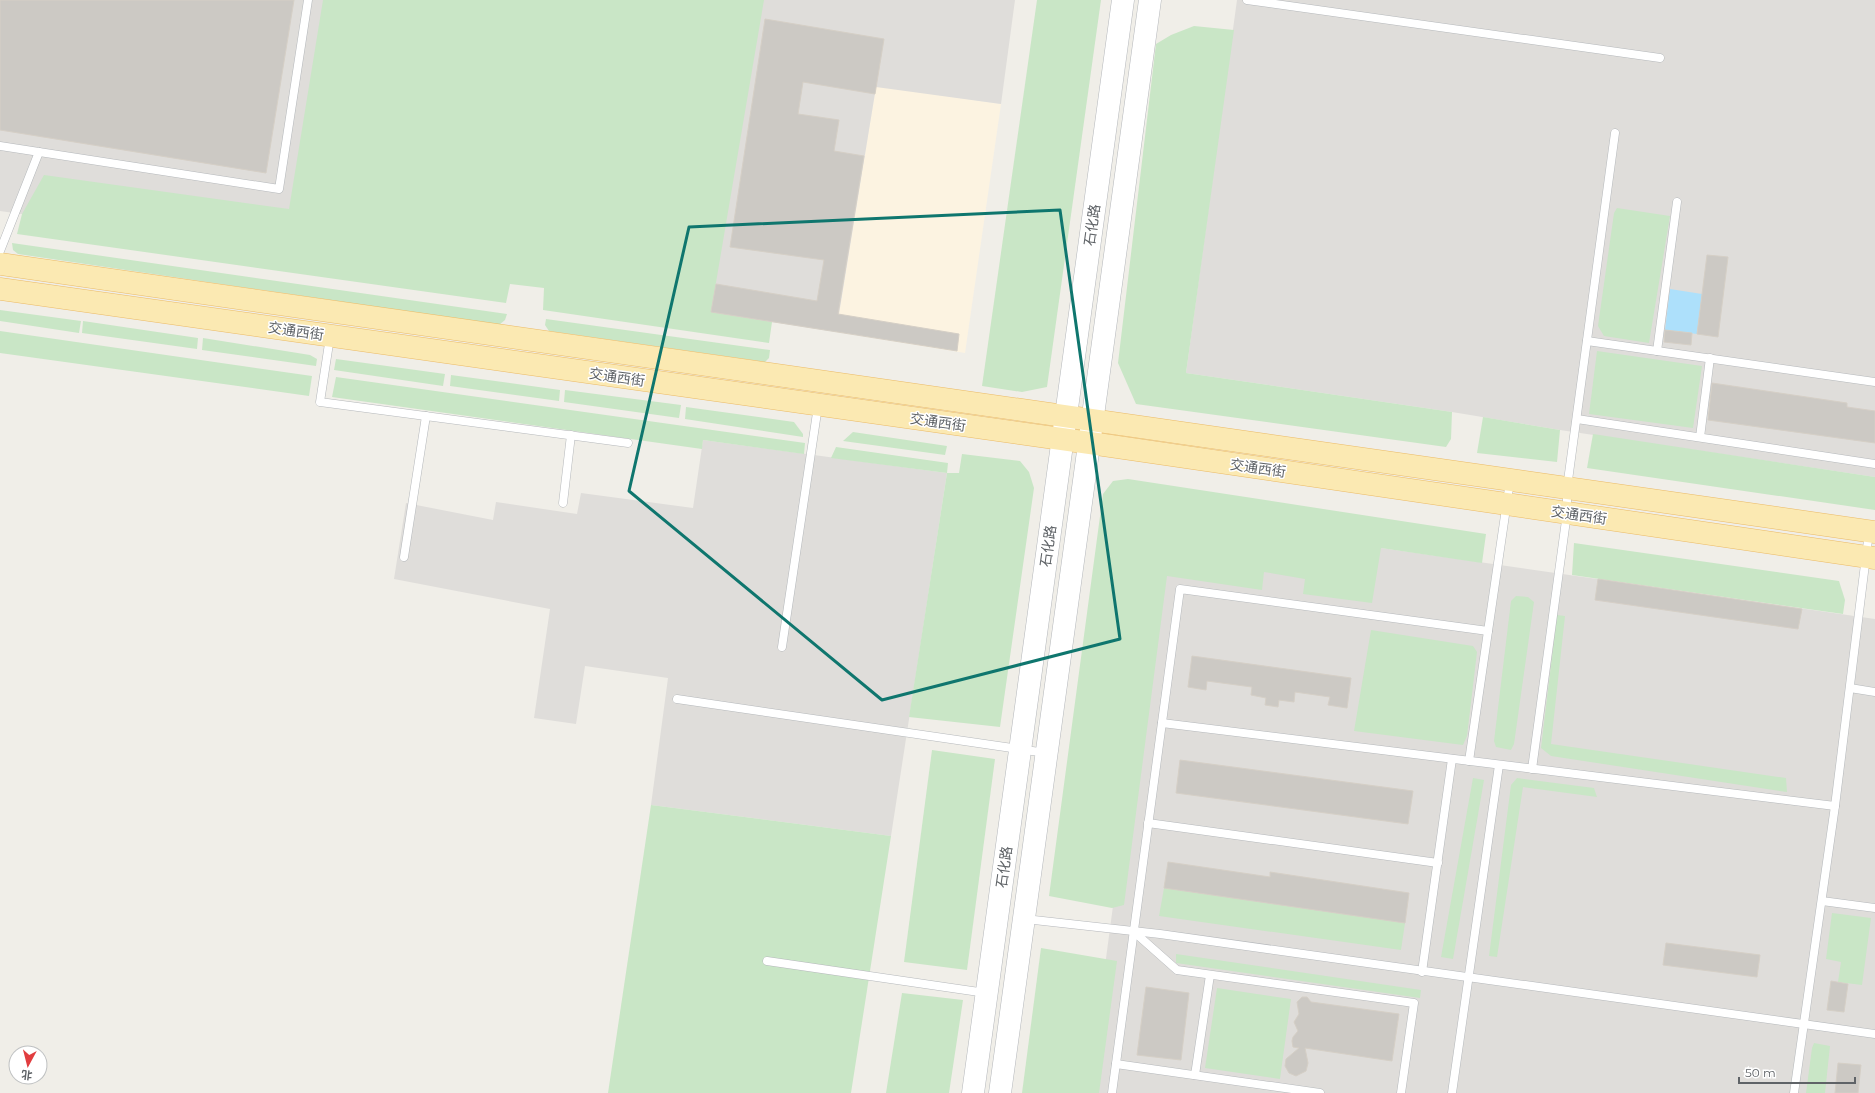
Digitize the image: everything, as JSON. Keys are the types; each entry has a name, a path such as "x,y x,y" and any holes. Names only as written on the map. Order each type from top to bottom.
{"main road":[{"name":"石化路","path":"973,1093 1123,0"},
{"name":"石化路","path":"1000,1093 1150,0"},
{"name":"交通西街","path":"0,264 1872,532"},
{"name":"交通西街","path":"0,289 1090,443 1871,557"}],"lane":[{"path":"0,146 279,189 308,0"},
{"path":"1247,0 1660,58"},
{"path":"1532,769 1567,513 1567,488 1615,133"},
{"path":"0,251 39,152"},
{"path":"1657,351 1676,202"},
{"path":"330,336 320,402 628,443"},
{"path":"1587,341 1875,382"},
{"path":"1700,437 1710,358"},
{"path":"782,647 818,405"},
{"path":"404,557 426,416"},
{"path":"1577,419 1875,464"},
{"path":"563,503 571,436"},
{"path":"1469,761 1510,480"},
{"path":"1794,1093 1822,901 1850,688 1871,557 1872,532"},
{"path":"1112,1093 1180,589 1488,631"},
{"path":"1850,688 1875,692"},
{"path":"678,699 1047,753"},
{"path":"1162,723 1835,806"},
{"path":"1422,972 1452,759"},
{"path":"1452,1093 1499,765"},
{"path":"1148,823 1438,863"},
{"path":"1822,901 1875,908"},
{"path":"1024,919 1133,932 1875,1034"},
{"path":"1133,932 1177,970 1414,1003 1401,1093"},
{"path":"767,961 987,994"},
{"path":"1195,1075 1210,974"},
{"path":"1116,1064 1320,1093"}],"highlighted area":[{"path":"1060,210 1120,639 882,700 629,491 689,227"}],"shaded area":[{"path":"0,0 1015,0 1001,104 876,87 836,332 544,287 0,211"},
{"path":"1237,0 1875,0 1875,477 1186,373"},
{"path":"876,86 1001,104 965,353 836,332"},
{"path":"703,440 947,473 891,836 651,805 668,678 585,666 576,724 534,718 550,609 394,579 406,503 493,520 496,502 577,514 581,493 693,508"},
{"path":"1165,517 1875,619 1875,1093 1088,1093"}],"green space":[{"path":"323,0 764,0 711,312 772,322 769,343 543,310 544,288 510,284 506,303 17,234 22,214 44,175 289,209"},
{"path":"1037,0 1101,0 1047,387 1022,392 982,386"},
{"path":"1194,26 1234,30 1186,373 1452,412 1451,439 1446,447 1136,404 1118,363 1156,44 1171,35"},
{"path":"1617,208 1670,216 1649,343 1604,336 1598,326 1614,213"},
{"path":"12,243 507,314 505,320 499,325 18,254 13,250"},
{"path":"0,310 81,321 79,333 0,321"},
{"path":"546,319 770,350 769,358 765,362 549,331 545,325"},
{"path":"83,321 198,338 197,349 82,333"},
{"path":"0,331 312,376 309,396 0,353"},
{"path":"203,338 310,355 317,359 316,366 202,350"},
{"path":"1597,351 1702,366 1693,428 1589,414"},
{"path":"336,359 445,374 443,386 334,370"},
{"path":"451,375 560,390 559,401 450,386"},
{"path":"336,377 805,443 804,454 703,440 702,449 332,397"},
{"path":"565,390 681,405 679,418 564,402"},
{"path":"686,407 794,422 803,434 803,437 685,419"},
{"path":"1483,417 1560,430 1557,462 1477,453"},
{"path":"853,432 947,446 945,455 843,441"},
{"path":"1593,434 1875,477 1875,510 1587,468"},
{"path":"836,447 948,463 947,473 831,458"},
{"path":"962,454 1020,461 1029,472 1034,488 1000,727 909,717 947,473 959,473"},
{"path":"1128,479 1486,534 1482,563 1381,548 1372,603 1303,594 1305,579 1264,572 1262,590 1167,576 1124,905 1112,908 1049,896 1103,494 1113,481"},
{"path":"1574,543 1839,581 1845,600 1843,614 1572,575"},
{"path":"1516,596 1528,597 1534,602 1514,744 1511,750 1496,747 1494,741 1511,601"},
{"path":"1557,615 1565,616 1551,744 1786,778 1787,792 1551,756 1541,748"},
{"path":"1371,630 1473,646 1477,652 1467,736 1463,745 1354,731"},
{"path":"932,750 995,759 967,970 904,962"},
{"path":"1473,778 1484,780 1453,959 1441,957"},
{"path":"1517,778 1594,788 1597,797 1523,787 1497,957 1489,956 1511,785"},
{"path":"651,805 891,836 851,1093 608,1093"},
{"path":"1164,888 1405,923 1401,950 1159,916"},
{"path":"1832,913 1871,918 1862,985 1838,982 1841,962 1826,959"},
{"path":"1041,948 1117,961 1099,1093 1022,1093"},
{"path":"1176,954 1421,990 1420,998 1176,963"},
{"path":"1217,988 1291,999 1280,1079 1205,1068"},
{"path":"902,993 963,1000 949,1093 886,1093"},
{"path":"1814,1043 1830,1046 1825,1093 1806,1093"}],"water":[{"path":"1670,289 1702,294 1697,334 1665,330"}],"building":[{"path":"0,0 294,0 266,173 0,130"},
{"path":"765,19 884,39 875,94 803,82 798,114 839,120 834,151 864,156 838,314 959,334 957,351 711,312 716,284 817,301 824,260 730,247"},
{"path":"1707,255 1728,257 1718,337 1697,334"},
{"path":"1665,330 1692,333 1691,345 1664,342"},
{"path":"1712,383 1847,403 1847,407 1875,411 1875,443 1708,420"},
{"path":"1598,579 1802,609 1798,629 1595,600"},
{"path":"1192,656 1351,678 1347,708 1328,705 1330,697 1295,692 1294,702 1279,700 1278,707 1265,705 1266,698 1251,695 1252,687 1207,681 1206,690 1188,687"},
{"path":"1180,760 1413,791 1408,824 1176,793"},
{"path":"1168,862 1270,877 1270,872 1409,893 1405,923 1164,888"},
{"path":"1666,943 1760,955 1757,977 1663,965"},
{"path":"1831,981 1848,984 1844,1012 1827,1010"},
{"path":"1146,987 1189,993 1181,1060 1137,1055"},
{"path":"1302,997 1307,997 1311,1002 1399,1014 1392,1061 1305,1048 1308,1063 1306,1071 1296,1076 1289,1073 1285,1066 1286,1059 1299,1048 1293,1047 1292,1041 1293,1037 1298,1031 1294,1022 1299,1014 1297,1002"},
{"path":"1838,1063 1861,1065 1858,1093 1835,1093"}]}
